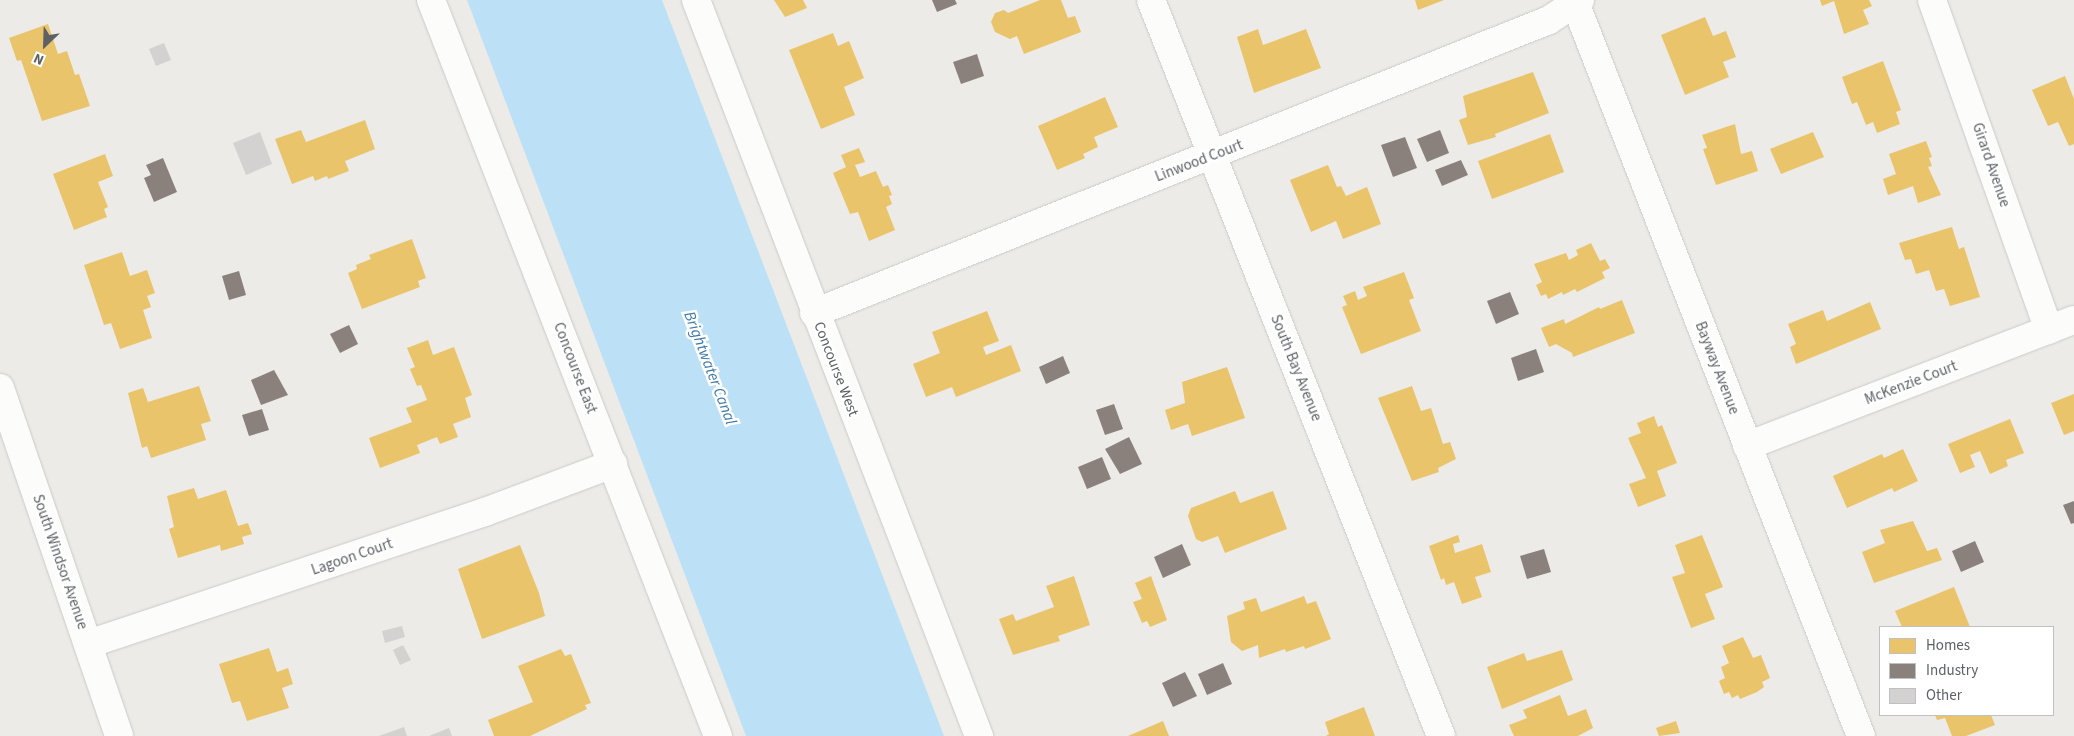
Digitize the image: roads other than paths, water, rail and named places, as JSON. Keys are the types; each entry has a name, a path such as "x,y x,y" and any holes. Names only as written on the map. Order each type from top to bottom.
{"street":[{"name":"Concourse East","path":"431,0 718,736"},
{"name":"Concourse West","path":"696,0 814,313 979,736"},
{"name":"South Bay Avenue","path":"1151,0 1441,736"},
{"name":"Girard Avenue","path":"1932,0 2049,330"},
{"name":"Linwood Court","path":"814,313 1023,227 1213,156 1549,20 1576,1"},
{"name":"Bayway Avenue","path":"1576,1 1861,736"},
{"name":"McKenzie Court","path":"1747,446 2074,320"},
{"name":"South Windsor Avenue","path":"0,388 119,736"},
{"name":"Lagoon Court","path":"88,644 485,512 613,464"}],"water":[{"name":"Brightwater Canal","path":"467,0 662,0 944,736 746,736"}]}
